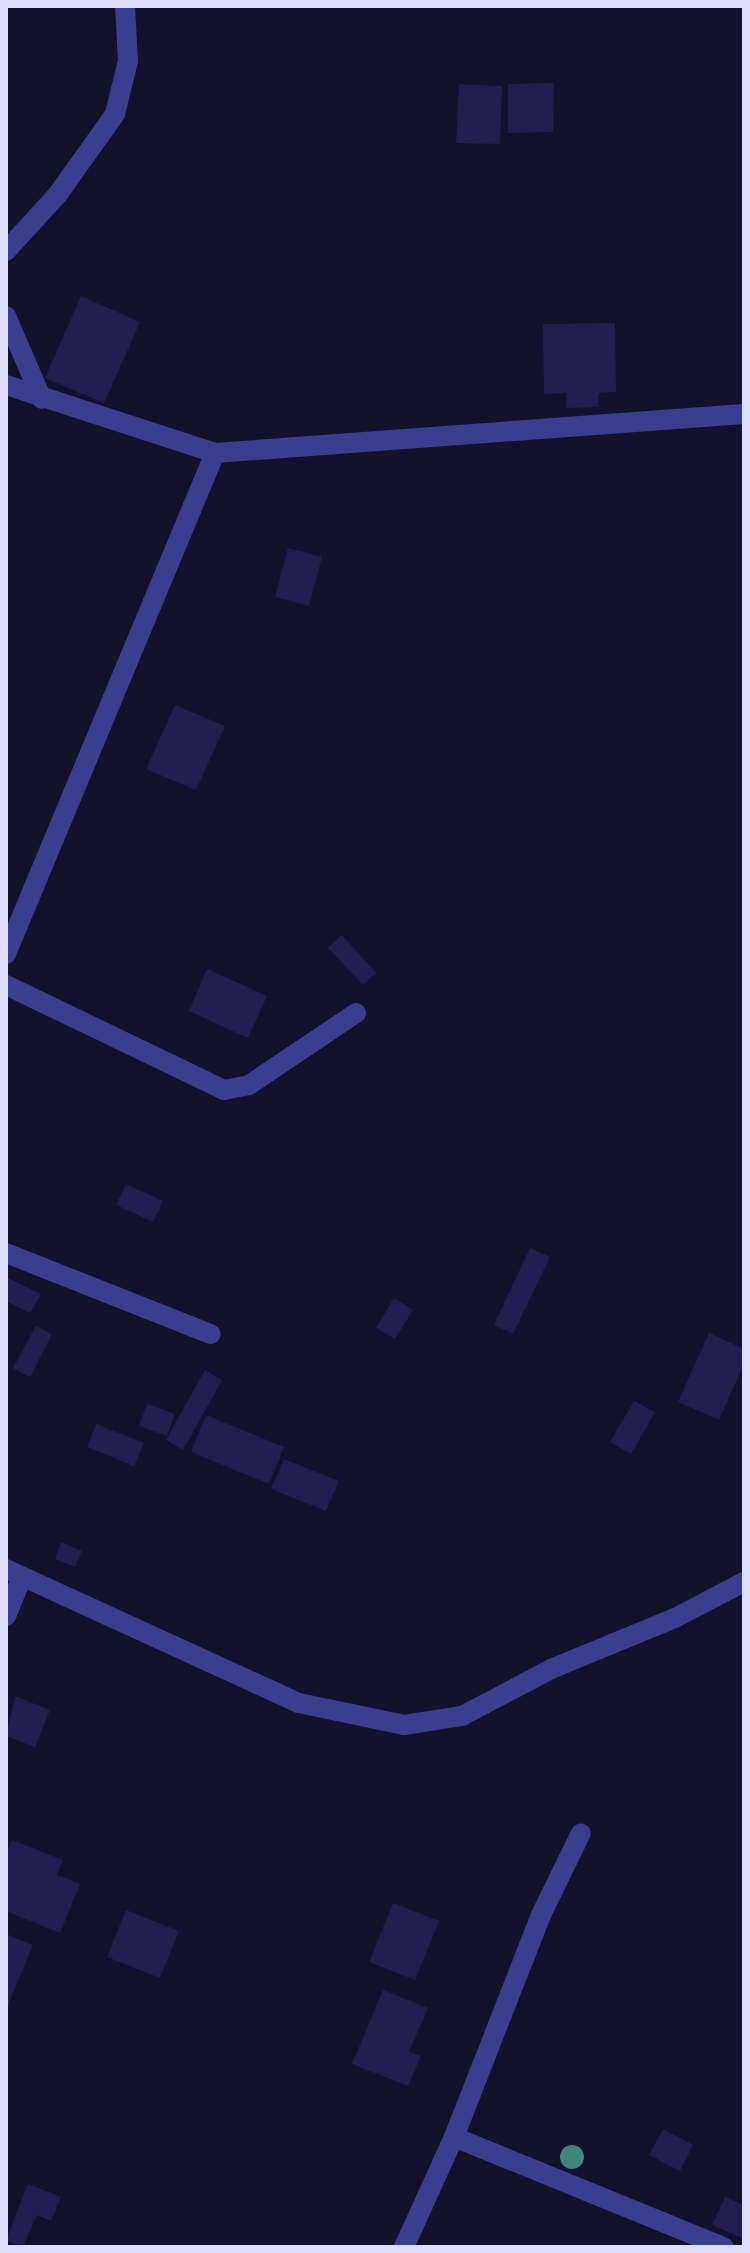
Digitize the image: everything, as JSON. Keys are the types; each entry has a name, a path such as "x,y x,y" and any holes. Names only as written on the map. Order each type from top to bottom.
{"street":[{"path":"6,251 75,173 115,114 128,61 125,6"},
{"path":"6,316 42,399"},
{"path":"6,385 215,453 744,414"},
{"path":"6,954 215,453"},
{"path":"6,985 224,1090 249,1085 356,1013"},
{"path":"6,1253 211,1334"},
{"path":"6,1616 14,1573 299,1703 404,1725 462,1716 744,1582"},
{"path":"404,2247 454,2137 540,1917 581,1833"},
{"path":"454,2137 723,2247"}],"building":[{"path":"554,83 553,132 508,133 508,84"},
{"path":"459,84 502,86 500,144 456,143"},
{"path":"81,296 140,322 104,403 45,378"},
{"path":"615,323 616,392 598,393 598,407 566,408 566,393 544,394 543,324"},
{"path":"288,548 322,557 309,606 275,597"},
{"path":"175,705 225,726 196,790 146,769"},
{"path":"342,935 376,973 363,985 328,948"},
{"path":"207,969 267,996 248,1038 189,1011"},
{"path":"126,1184 163,1201 153,1222 116,1205"},
{"path":"530,1248 550,1257 513,1334 494,1325"},
{"path":"6,1277 41,1294 30,1313 6,1301"},
{"path":"394,1298 413,1310 395,1339 376,1328"},
{"path":"36,1326 52,1334 30,1377 13,1368"},
{"path":"709,1333 744,1349 744,1364 719,1420 678,1402"},
{"path":"205,1370 222,1380 183,1450 166,1440"},
{"path":"634,1401 655,1412 631,1454 610,1442"},
{"path":"147,1404 175,1414 167,1436 139,1426"},
{"path":"206,1415 284,1447 269,1484 191,1452"},
{"path":"96,1424 144,1443 134,1466 87,1447"},
{"path":"284,1459 339,1481 326,1511 271,1489"},
{"path":"61,1542 82,1551 75,1567 55,1559"},
{"path":"15,1696 50,1710 35,1747 6,1736"},
{"path":"12,1840 63,1860 57,1875 80,1884 60,1933 6,1911 6,1855"},
{"path":"393,1903 439,1921 415,1980 369,1962"},
{"path":"126,1910 179,1931 160,1978 107,1957"},
{"path":"6,1934 33,1945 6,2010"},
{"path":"383,1990 428,2008 409,2052 421,2056 408,2086 352,2064"},
{"path":"663,2129 693,2145 680,2171 649,2155"},
{"path":"28,2184 61,2197 51,2221 37,2215 23,2247 6,2240"},
{"path":"725,2197 744,2205 744,2239 712,2225"}]}
